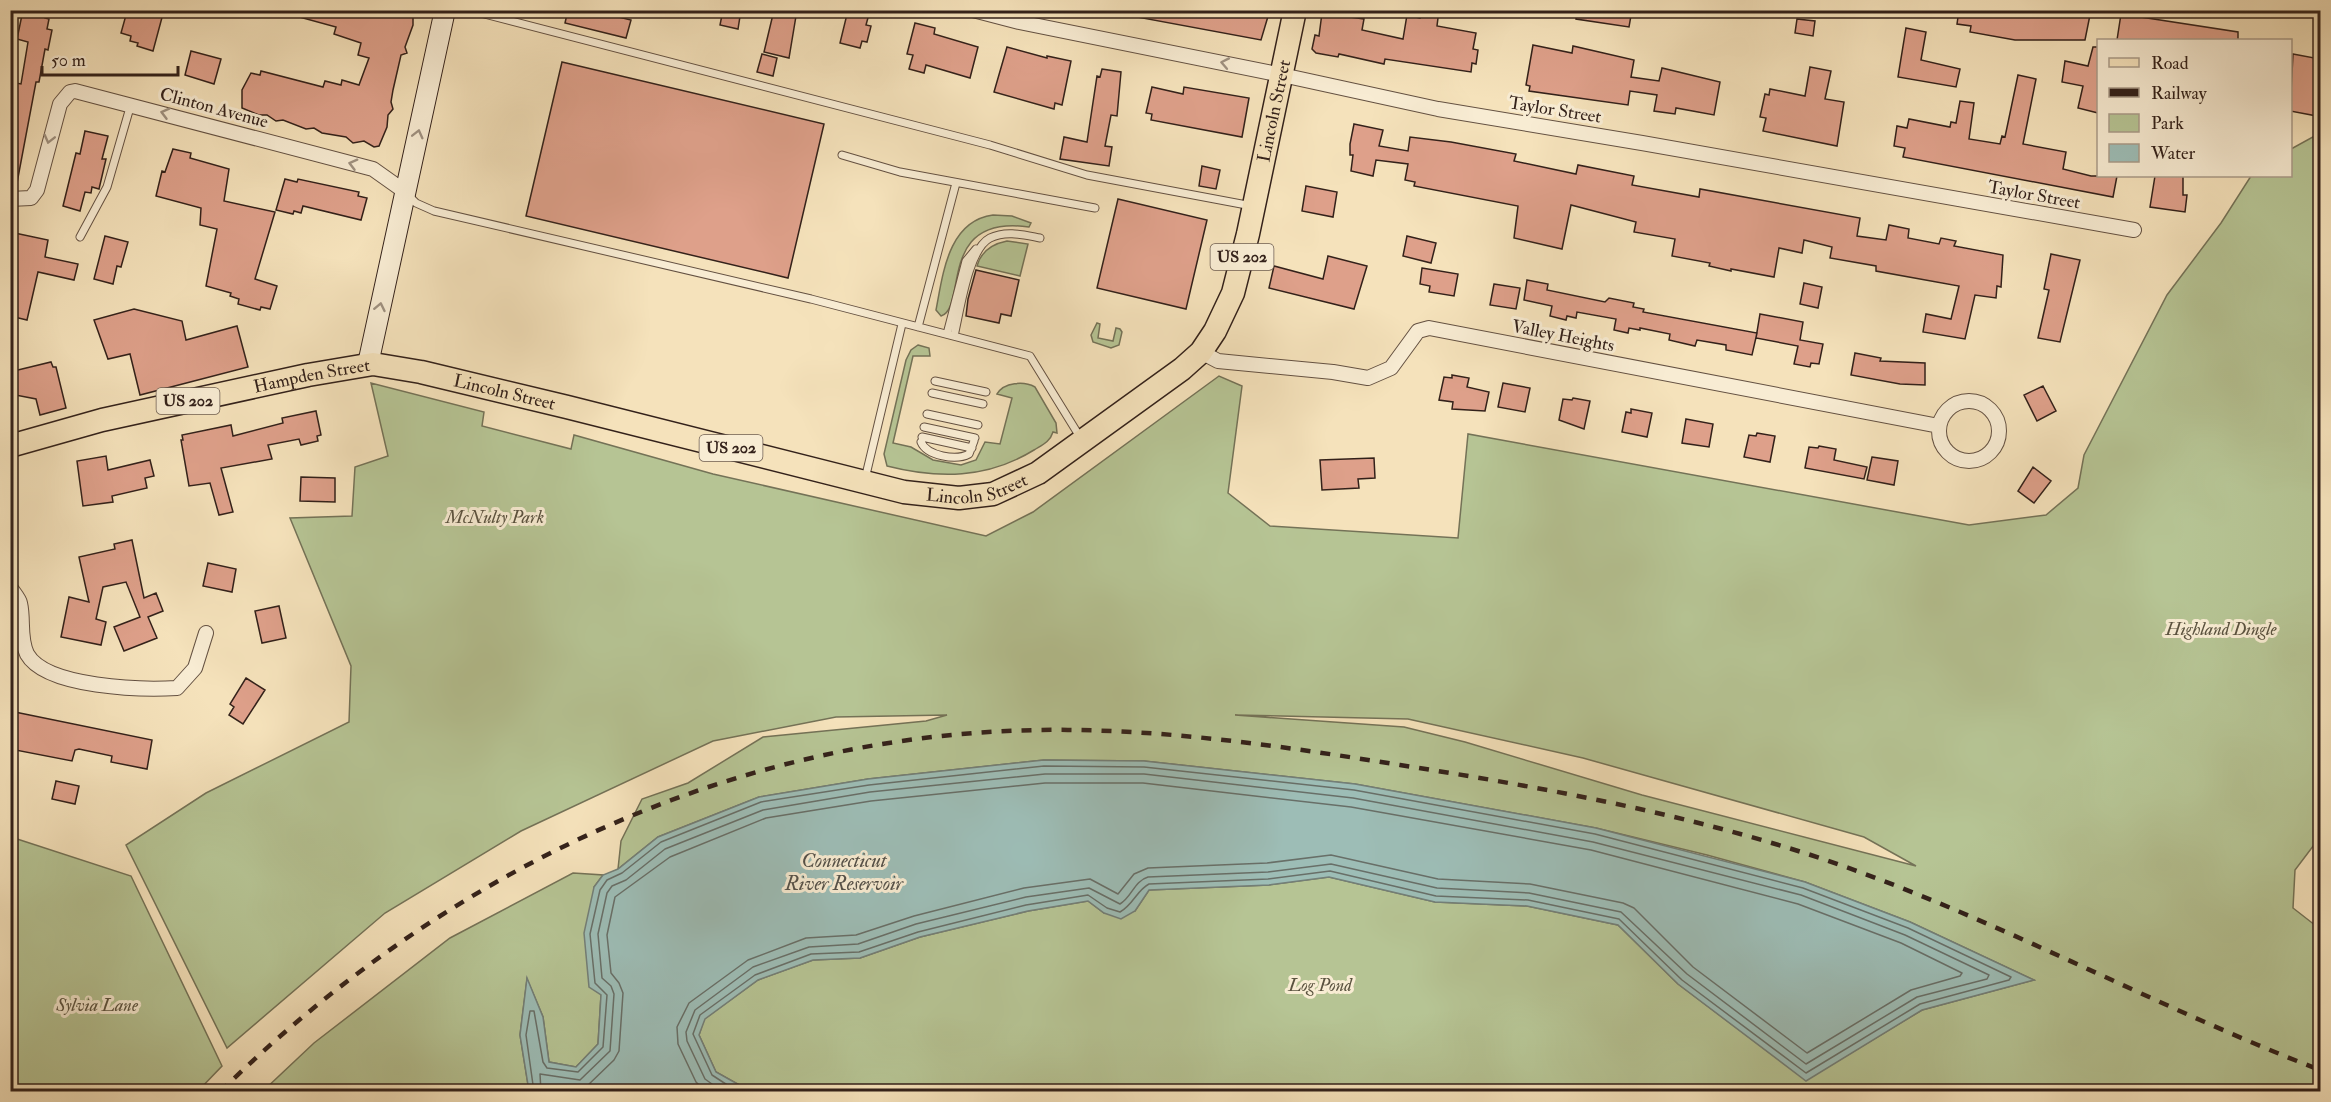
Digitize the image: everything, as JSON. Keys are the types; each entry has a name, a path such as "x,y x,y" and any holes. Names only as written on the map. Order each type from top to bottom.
{"main road":[{"name":"Hampden Street","path":"10,446 102,420 368,364 445,10"},
{"name":"Lincoln Street","path":"368,364 413,371 477,386 904,492 959,498 993,494 1038,473 1083,442 1141,396 1182,369 1201,352 1215,331 1233,293 1254,206 1295,10"}],"street":[{"name":"Taylor Street","path":"973,10 1019,22 1282,75 1438,110 1642,143 2134,230"},
{"name":"Clinton Avenue","path":"10,198 31,198 37,190 60,104 70,92 131,104 373,169 404,191"},
{"name":"Valley Heights","path":"1201,352 1218,361 1333,372 1368,378 1391,368 1418,331 1429,328 1939,426"},
{"path":"1967,401 1986,406 1994,413 2000,432 1992,451 1976,461 1966,462 1956,459 1942,446 1939,426 1948,409 1967,401"},
{"path":"10,587 20,603 20,629 27,654 39,667 67,679 144,690 177,688 195,668 206,633"}],"lane":[{"path":"469,10 990,145 1087,175 1254,206"},
{"path":"80,237 110,181 131,104"},
{"path":"842,155 956,183 1095,208"},
{"path":"918,327 956,183"},
{"path":"404,191 416,203 434,211 602,249 951,335 1033,358 1083,442"},
{"path":"951,335 972,263 981,245 989,238 1002,234 1040,238"},
{"path":"864,482 902,324"},
{"path":"935,381 986,392"},
{"path":"932,393 983,404"},
{"path":"927,414 978,425"},
{"path":"924,427 973,442"},
{"path":"922,440 973,442 969,454 956,457 928,451 922,440"}],"green space":[{"path":"2320,133 2320,837 2295,870 2293,908 2320,929 2320,1091 750,1091 716,1072 699,1035 704,1019 758,980 813,960 860,958 920,937 1028,911 1088,901 1104,913 1135,911 1149,890 1269,885 1329,877 1435,902 1527,906 1618,925 1678,984 1806,1080 1922,1010 2034,980 1910,922 1805,882 1707,855 1596,828 1355,784 1144,761 1044,760 868,779 759,797 658,837 618,869 621,841 642,799 688,783 763,737 926,721 947,715 836,717 713,741 521,831 385,913 227,1048 126,845 206,793 349,722 351,666 290,518 352,516 355,467 388,456 371,383 484,412 482,426 571,449 574,435 713,474 986,536 1033,512 1219,376 1242,386 1228,493 1270,526 1458,538 1468,434 1969,525 2046,515 2078,488 2084,455 2167,295 2221,223 2250,177 2292,177 2292,148","holes":["1235,715 1408,719 1583,758 1864,837 1916,866 1642,795 1465,742 1404,727"]},
{"path":"993,215 1012,216 1031,223 1029,227 1000,227 980,234 967,247 960,264 949,309 941,316 936,310 950,251 966,227 978,219"},
{"path":"1007,241 1028,244 1020,276 977,266 981,256 988,249"},
{"path":"1097,323 1100,324 1098,338 1113,341 1116,328 1120,329 1122,332 1119,345 1111,348 1093,342 1091,335"},
{"path":"918,345 929,348 930,356 913,356 893,443 911,447 933,460 961,465 976,460 985,442 1000,444 1012,398 997,394 1004,387 1020,383 1035,387 1056,423 1057,433 1053,432 1045,443 1016,460 980,471 962,474 925,473 887,466 884,454 906,360 911,350"},
{"name":"Sylvia Lane","path":"11,837 131,876 222,1066 198,1091 11,1091"},
{"path":"573,873 603,875 594,887 601,995 598,1044 576,1067 549,1062 543,1017 527,979 520,1035 529,1091 262,1092 314,1043 450,938"}],"water":[{"name":"Connecticut River Reservoir","path":"1044,760 1144,761 1355,784 1596,828 1805,882 1910,922 2034,980 1922,1010 1806,1081 1678,984 1618,925 1527,906 1435,902 1329,877 1269,885 1149,890 1135,911 1121,919 1104,913 1088,901 1028,911 920,937 860,958 813,960 758,980 705,1019 699,1035 716,1072 750,1091 529,1091 520,1035 527,978 543,1017 549,1062 576,1067 598,1044 601,995 589,987 584,933 594,887 603,875 618,869 658,837 759,797 868,779"}],"building":[{"path":"23,10 46,10 45,18 49,19 47,29 52,30 48,50 45,49 39,82 36,82 17,183 10,183 10,82 21,84 28,42 17,39"},
{"path":"133,10 164,10 153,51 137,46 138,43 130,41 131,36 121,33 126,15 132,16"},
{"path":"293,10 413,10 413,25 405,47 407,53 401,55 393,90 391,102 393,109 388,115 387,127 379,146 374,147 364,141 353,143 346,137 322,133 314,128 306,129 283,120 276,121 267,115 259,115 242,108 242,90 251,73 260,75 261,71 323,87 325,81 341,85 342,80 359,85 369,58 358,55 361,43 334,34 336,27 292,15"},
{"path":"568,10 603,10 602,13 631,20 626,38 565,23"},
{"path":"723,10 741,10 738,29 720,25"},
{"path":"774,10 797,10 789,58 764,52"},
{"path":"848,10 869,14 866,25 871,26 867,42 862,41 860,48 840,43"},
{"path":"1138,10 1255,10 1269,13 1261,40 1137,17"},
{"path":"1421,10 1439,10 1437,26 1476,33 1473,49 1478,50 1476,64 1472,63 1471,72 1385,59 1384,64 1339,54 1338,57 1316,53 1312,49 1315,35 1319,36 1322,13 1364,19 1362,30 1403,39 1407,15 1420,18"},
{"path":"1577,10 1632,10 1629,27 1576,19"},
{"path":"1959,10 2091,10 2085,40 2015,40 1970,32 1971,26 1957,24"},
{"path":"2121,14 2238,32 2238,39 2117,39"},
{"path":"1797,19 1815,21 1813,36 1795,33"},
{"path":"915,23 935,28 934,34 978,47 970,78 926,65 924,73 909,69 913,55 907,54"},
{"path":"1906,28 1926,32 1921,60 1960,69 1956,87 1898,77"},
{"path":"1533,45 1572,53 1573,46 1634,60 1631,77 1659,81 1662,68 1720,82 1714,115 1676,108 1675,114 1654,111 1657,95 1630,91 1628,105 1529,91 1530,86 1526,85"},
{"path":"1007,47 1047,58 1047,56 1071,61 1062,105 1055,103 1054,109 994,92"},
{"path":"2093,47 2097,47 2097,113 2078,108 2083,86 2062,82 2065,61 2088,66"},
{"path":"191,51 221,59 214,84 185,75"},
{"path":"762,54 777,58 773,76 757,72"},
{"path":"2293,54 2320,59 2320,99 2317,116 2292,111"},
{"path":"562,62 824,124 788,278 526,216"},
{"path":"1810,67 1831,71 1825,99 1844,102 1837,146 1763,131 1766,118 1760,117 1765,94 1769,95 1770,89 1805,96"},
{"path":"1102,69 1121,72 1117,116 1111,115 1105,146 1112,147 1109,166 1060,159 1064,137 1087,142 1097,76 1100,77"},
{"path":"2018,75 2036,79 2023,144 2066,152 2063,169 2097,177 2117,177 2113,197 1903,157 1905,148 1894,146 1897,126 1907,128 1909,119 1950,127 1951,122 1956,123 1960,101 1974,103 1969,139 2000,144 2002,136 2005,137"},
{"path":"1152,87 1183,94 1184,87 1249,98 1242,137 1151,120 1152,114 1146,113"},
{"path":"1354,124 1383,130 1379,146 1408,151 1410,137 1451,142 1516,154 1514,161 1576,174 1578,165 1634,176 1632,185 1699,197 1700,189 1860,218 1857,236 1886,240 1889,225 1909,229 1908,238 1939,244 1941,238 1956,241 1954,246 2003,255 2001,287 1997,286 1996,298 1975,295 1965,339 1923,332 1926,314 1951,319 1959,286 1876,271 1876,266 1830,258 1832,247 1804,240 1802,253 1779,248 1774,277 1731,269 1731,271 1709,266 1710,263 1672,256 1675,239 1634,232 1636,222 1571,205 1562,249 1514,238 1518,206 1414,186 1415,182 1405,180 1408,164 1376,160 1373,176 1351,171 1353,155 1350,155 1350,144"},
{"path":"85,131 108,136 102,159 106,159 99,189 92,187 91,193 85,192 80,211 63,206 76,153 80,154"},
{"path":"173,149 191,153 190,158 229,169 224,201 275,212 255,279 277,286 270,309 261,307 260,310 238,304 239,299 230,296 231,293 206,286 217,229 200,225 201,208 156,196 162,171 165,172"},
{"path":"1202,166 1220,170 1216,189 1199,186"},
{"path":"2155,177 2183,177 2183,195 2187,195 2185,212 2150,207"},
{"path":"285,179 297,182 298,179 359,192 358,196 367,198 361,220 303,206 301,213 294,211 293,214 276,210"},
{"path":"1306,186 1337,192 1333,217 1302,211"},
{"path":"1118,199 1207,220 1186,309 1097,288"},
{"path":"10,232 48,240 45,257 78,264 74,280 38,272 27,320 10,316"},
{"path":"105,236 128,242 121,267 117,266 113,284 94,279"},
{"path":"1407,236 1436,243 1431,263 1403,256"},
{"path":"2051,254 2080,260 2060,342 2038,338 2049,290 2044,289"},
{"path":"1328,256 1367,266 1354,309 1269,288 1274,266 1323,279"},
{"path":"1422,268 1458,274 1454,296 1429,292 1430,286 1420,284"},
{"path":"976,270 1019,280 1011,316 1001,314 999,323 966,316"},
{"path":"1527,280 1548,284 1547,290 1605,302 1609,298 1634,303 1633,307 1644,309 1643,312 1757,333 1752,355 1726,350 1726,345 1697,340 1695,346 1669,340 1670,334 1640,328 1640,330 1629,328 1628,333 1614,330 1616,319 1577,312 1576,318 1567,316 1566,320 1550,316 1552,306 1524,300"},
{"path":"1804,283 1822,287 1818,308 1800,304"},
{"path":"1494,284 1520,288 1516,309 1490,305"},
{"path":"134,309 182,321 186,340 237,326 248,367 140,395 130,354 108,359 94,320"},
{"path":"1760,314 1803,322 1800,340 1823,344 1819,364 1811,363 1810,367 1794,364 1798,346 1756,338"},
{"path":"1855,353 1881,358 1880,361 1925,363 1925,385 1900,384 1851,375"},
{"path":"51,362 53,367 56,367 66,408 40,415 36,399 10,394 10,368 18,370"},
{"path":"1452,375 1469,378 1467,387 1489,392 1485,411 1452,409 1453,402 1439,400 1444,377 1452,378"},
{"path":"1503,383 1530,388 1525,412 1498,407"},
{"path":"2043,386 2056,411 2037,421 2024,395"},
{"path":"1573,398 1590,401 1584,429 1559,420 1563,399 1572,400"},
{"path":"1631,409 1652,413 1647,437 1622,432 1626,412 1631,413"},
{"path":"316,411 321,435 317,436 318,441 301,445 299,439 268,445 272,459 221,468 233,512 219,515 210,483 189,486 182,435 231,425 233,436 283,423 282,418"},
{"path":"1686,419 1713,424 1709,447 1682,443"},
{"path":"1757,433 1775,436 1770,462 1744,457 1749,435 1756,436"},
{"path":"1819,446 1836,449 1834,460 1867,467 1864,479 1805,468 1809,447 1818,448"},
{"path":"106,456 108,470 150,460 154,476 145,478 147,488 112,496 113,502 83,506 77,461"},
{"path":"1872,457 1898,461 1894,485 1867,480"},
{"path":"1374,458 1375,478 1358,479 1359,488 1322,490 1320,460"},
{"path":"2033,467 2051,481 2034,503 2018,491"},
{"path":"301,477 335,478 335,502 300,501"},
{"path":"132,540 144,598 156,593 163,611 148,617 157,638 124,651 114,627 140,617 126,582 103,587 96,619 106,622 101,645 61,637 69,597 89,602 79,557 115,549 114,544"},
{"path":"208,563 236,569 232,592 203,586"},
{"path":"279,606 286,638 262,643 255,611"},
{"path":"246,678 265,690 243,724 229,715 234,707 230,704"},
{"path":"10,711 152,740 147,769 111,762 112,756 79,749 75,750 72,761 10,749"},
{"path":"56,781 79,786 75,804 52,799"}],"railway":[{"path":"220,1092 306,1014 397,945 494,883 595,832 701,790 810,758 923,738 1039,730 1175,735 1310,751 1559,792 1716,828 1820,858 1947,906 2195,1018 2320,1070"}],"park label":[{"name":"McNulty Park","path":"495,517"},
{"name":"Highland Dingle","path":"2221,629"},
{"name":"Log Pond","path":"1320,985"}]}
